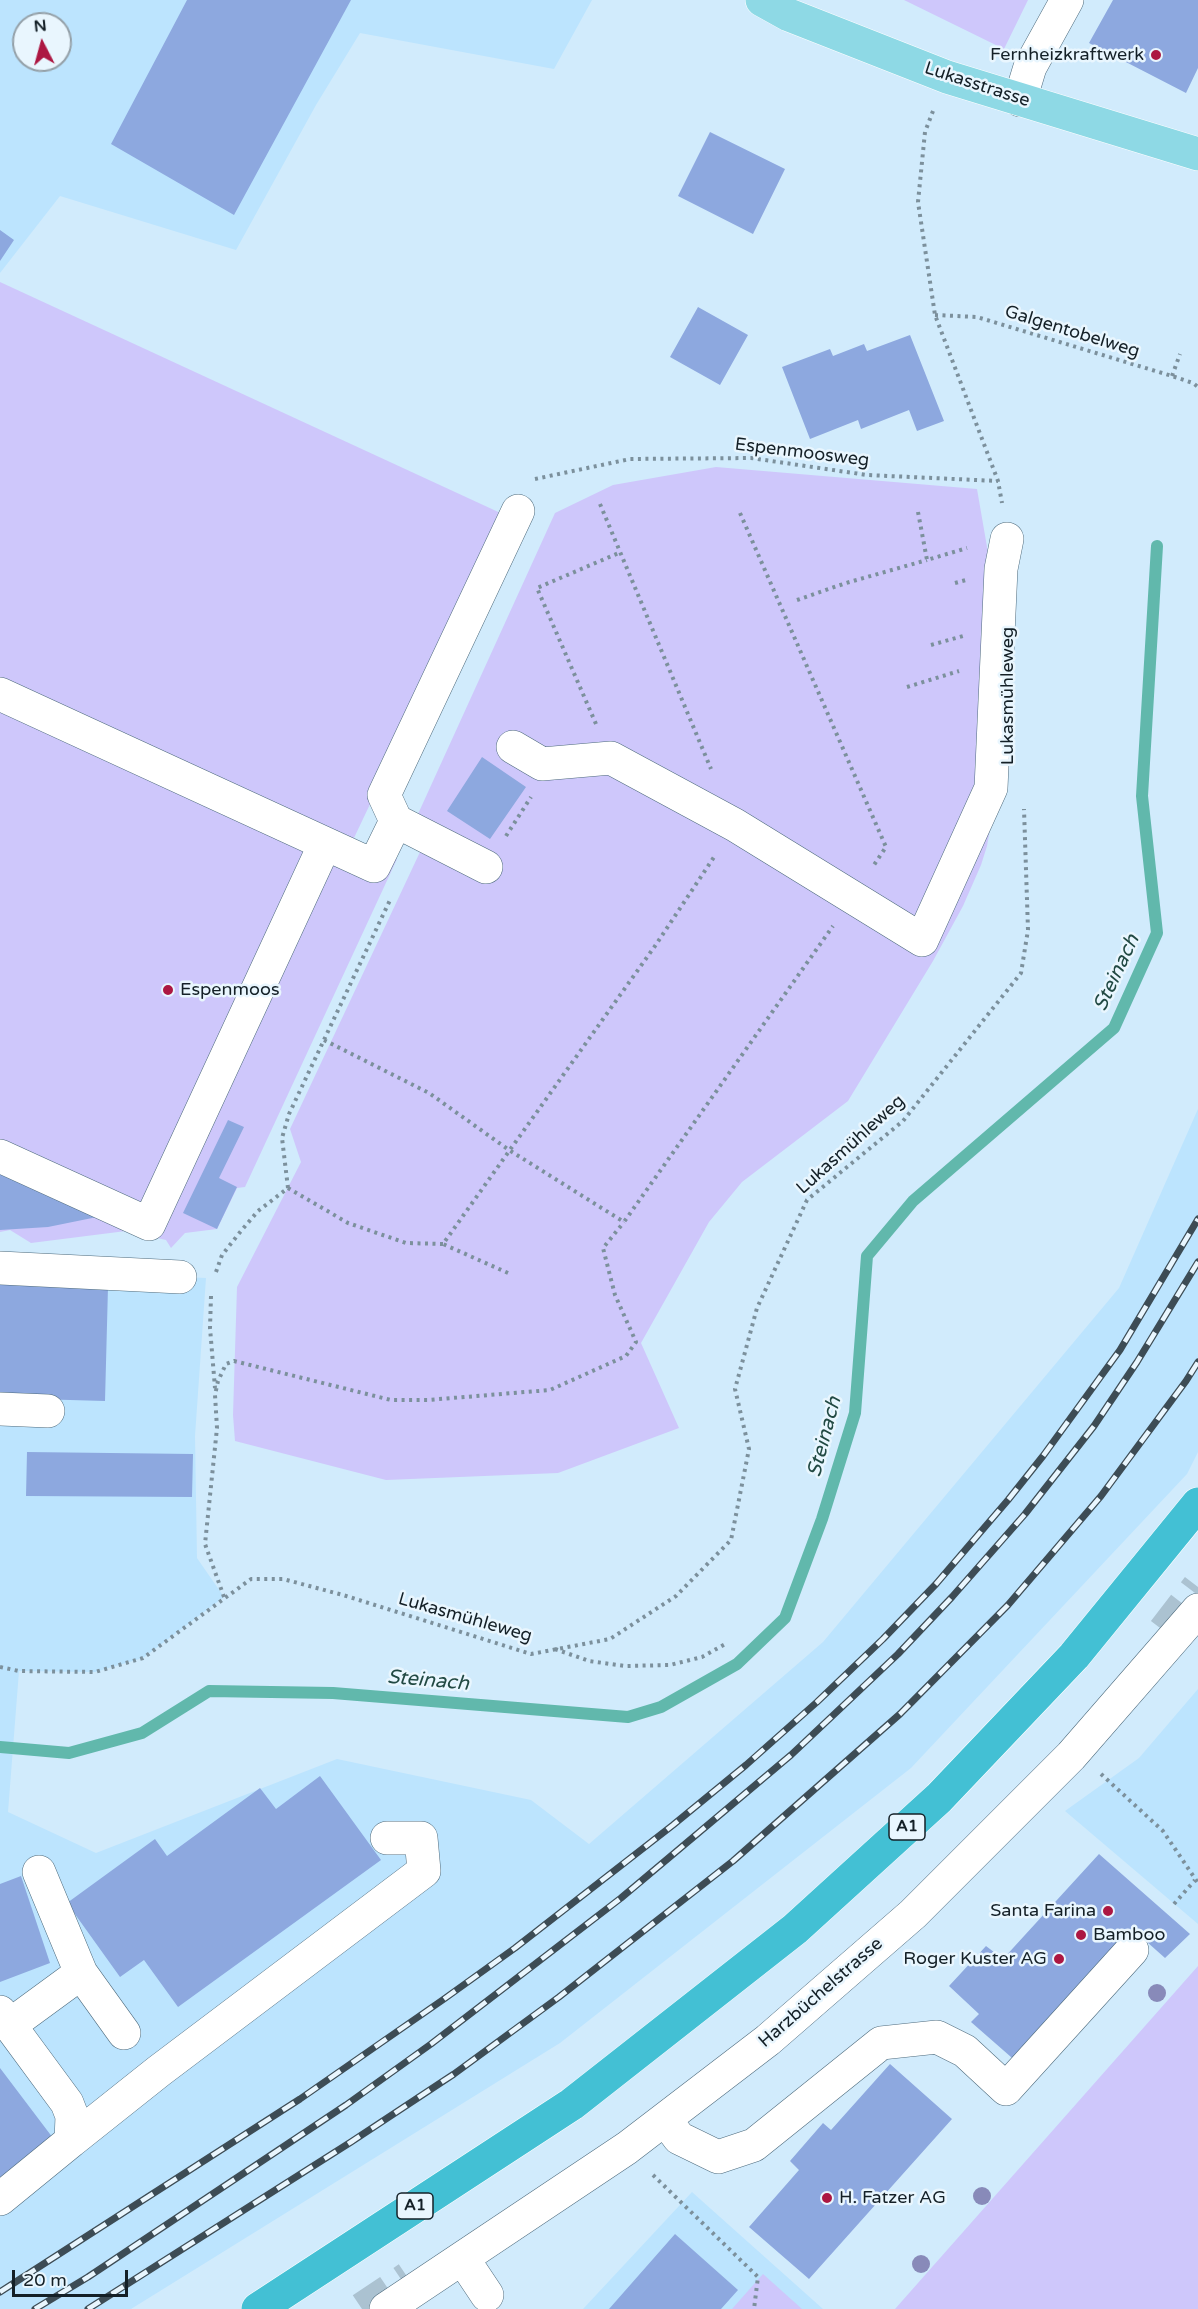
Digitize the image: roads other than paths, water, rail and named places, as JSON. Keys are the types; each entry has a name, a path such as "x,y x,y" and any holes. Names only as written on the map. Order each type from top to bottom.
{"highway":[{"name":"A1","path":"258,2309 572,2104 795,1929 939,1798 1074,1656 1198,1504"}],"main road":[{"name":"Lukasstrasse","path":"762,0 789,15 947,77 1198,154"}],"street":[{"path":"1020,100 1030,67 1067,0"},
{"path":"486,867 396,821 384,795 518,510"},
{"path":"513,747 542,764 611,758 735,825 922,940 991,788 1001,569 1007,539"},
{"path":"0,694 374,866 396,821"},
{"path":"0,1156 149,1224 325,844"},
{"path":"0,1268 180,1277"},
{"path":"0,1409 48,1411"},
{"name":"Harzbüchelstrasse","path":"386,2309 627,2148 768,2040 913,1914 1071,1756 1198,1610"},
{"path":"0,2199 178,2056 424,1871 421,1838 387,1838"},
{"path":"39,1872 81,1973 124,2033"},
{"path":"665,2120 679,2139 718,2157 754,2145 881,2043 937,2037 965,2051 1006,2089 1132,1950"},
{"path":"71,2141 72,2116 68,2103 5,2019 81,1973"},
{"path":"463,2259 487,2295"}],"waterway":[{"name":"Steinach","path":"0,1747 69,1753 142,1733 209,1691 333,1693 628,1717 661,1707 737,1664 785,1618 822,1519 855,1413 867,1256 913,1201 1114,1028 1157,933 1142,796 1157,546"}],"tunnel":[{"path":"1164,1631 1198,1587"},
{"path":"362,2309 408,2278"}],"railway":[{"path":"0,2292 300,2099 515,1948 673,1825 817,1702 936,1584 1043,1456 1120,1350 1198,1219"},
{"path":"35,2309 88,2277 346,2105 431,2044 621,1898 791,1755 898,1654 1025,1514 1094,1426 1137,1362 1198,1262"},
{"path":"88,2309 454,2074 559,1997 733,1861 900,1714 1008,1605 1101,1496 1198,1362"}],"place":[{"name":"Fernheizkraftwerk","path":"1156,55"},
{"name":"Espenmoos","path":"168,990"},
{"name":"Santa Farina","path":"1108,1911"},
{"name":"Bamboo","path":"1081,1935"},
{"name":"Roger Kuster AG","path":"1059,1959"},
{"name":"H. Fatzer AG","path":"827,2198"}]}
